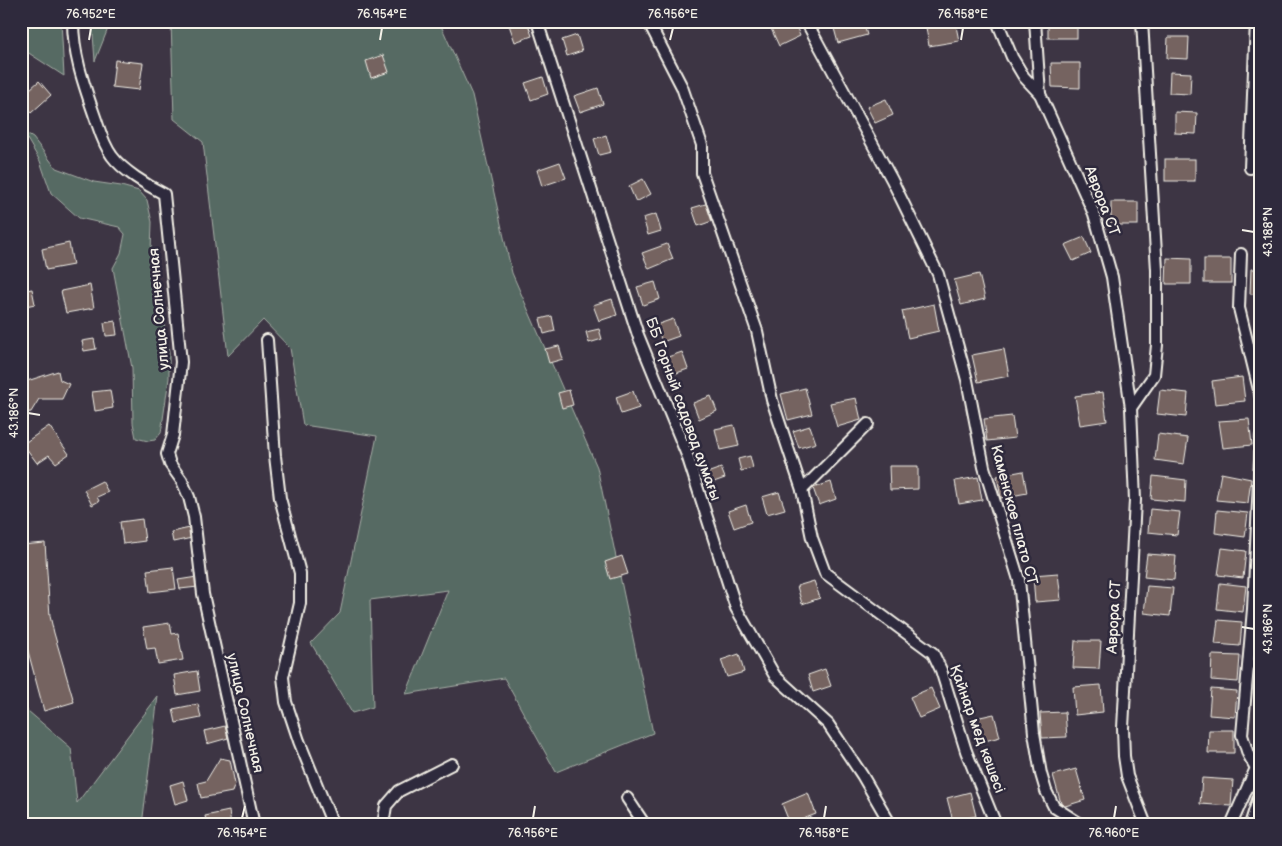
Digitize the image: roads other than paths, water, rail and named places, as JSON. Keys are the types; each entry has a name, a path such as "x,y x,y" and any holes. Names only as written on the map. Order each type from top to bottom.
{"street":[{"name":"улица Солнечная","path":"73,21 75,54 82,81 105,146 113,158 146,185 164,194 181,362 172,435 167,454 170,464 182,481 189,497 194,517 203,594 254,825"},
{"name":"ББ Горный садовод аумағы","path":"537,21 638,335 687,455 736,608 775,676 828,724 862,775 891,825"},
{"name":"Қайнар мед көшесі","path":"648,21 682,87 702,145 702,173 757,331 772,400 802,490 812,538 825,573 933,653 941,670 966,751 996,825"},
{"name":"Каменское плато СТ","path":"806,21 892,180 938,274 967,380 984,467 1019,580 1034,733 1043,782 1054,807 1082,825"},
{"name":"Аврора СТ","path":"998,21 1012,57 1024,77 1040,94 1094,214 1112,277 1131,408 1135,500 1123,728 1124,756 1127,776 1146,825"},
{"path":"1035,21 1040,94"},
{"path":"1131,408 1154,376 1157,345 1158,270 1142,21"},
{"path":"1250,168 1256,21"},
{"path":"1241,254 1239,308 1261,398"},
{"path":"267,340 275,456 280,498 300,573 300,603 283,676 286,702 299,741 333,825"},
{"path":"802,490 868,424"},
{"path":"1232,825 1258,766 1248,754 1242,735 1253,608 1261,437"},
{"path":"383,825 386,806 399,791 452,764"},
{"path":"1251,825 1261,794"},
{"path":"627,798 645,825"}]}
